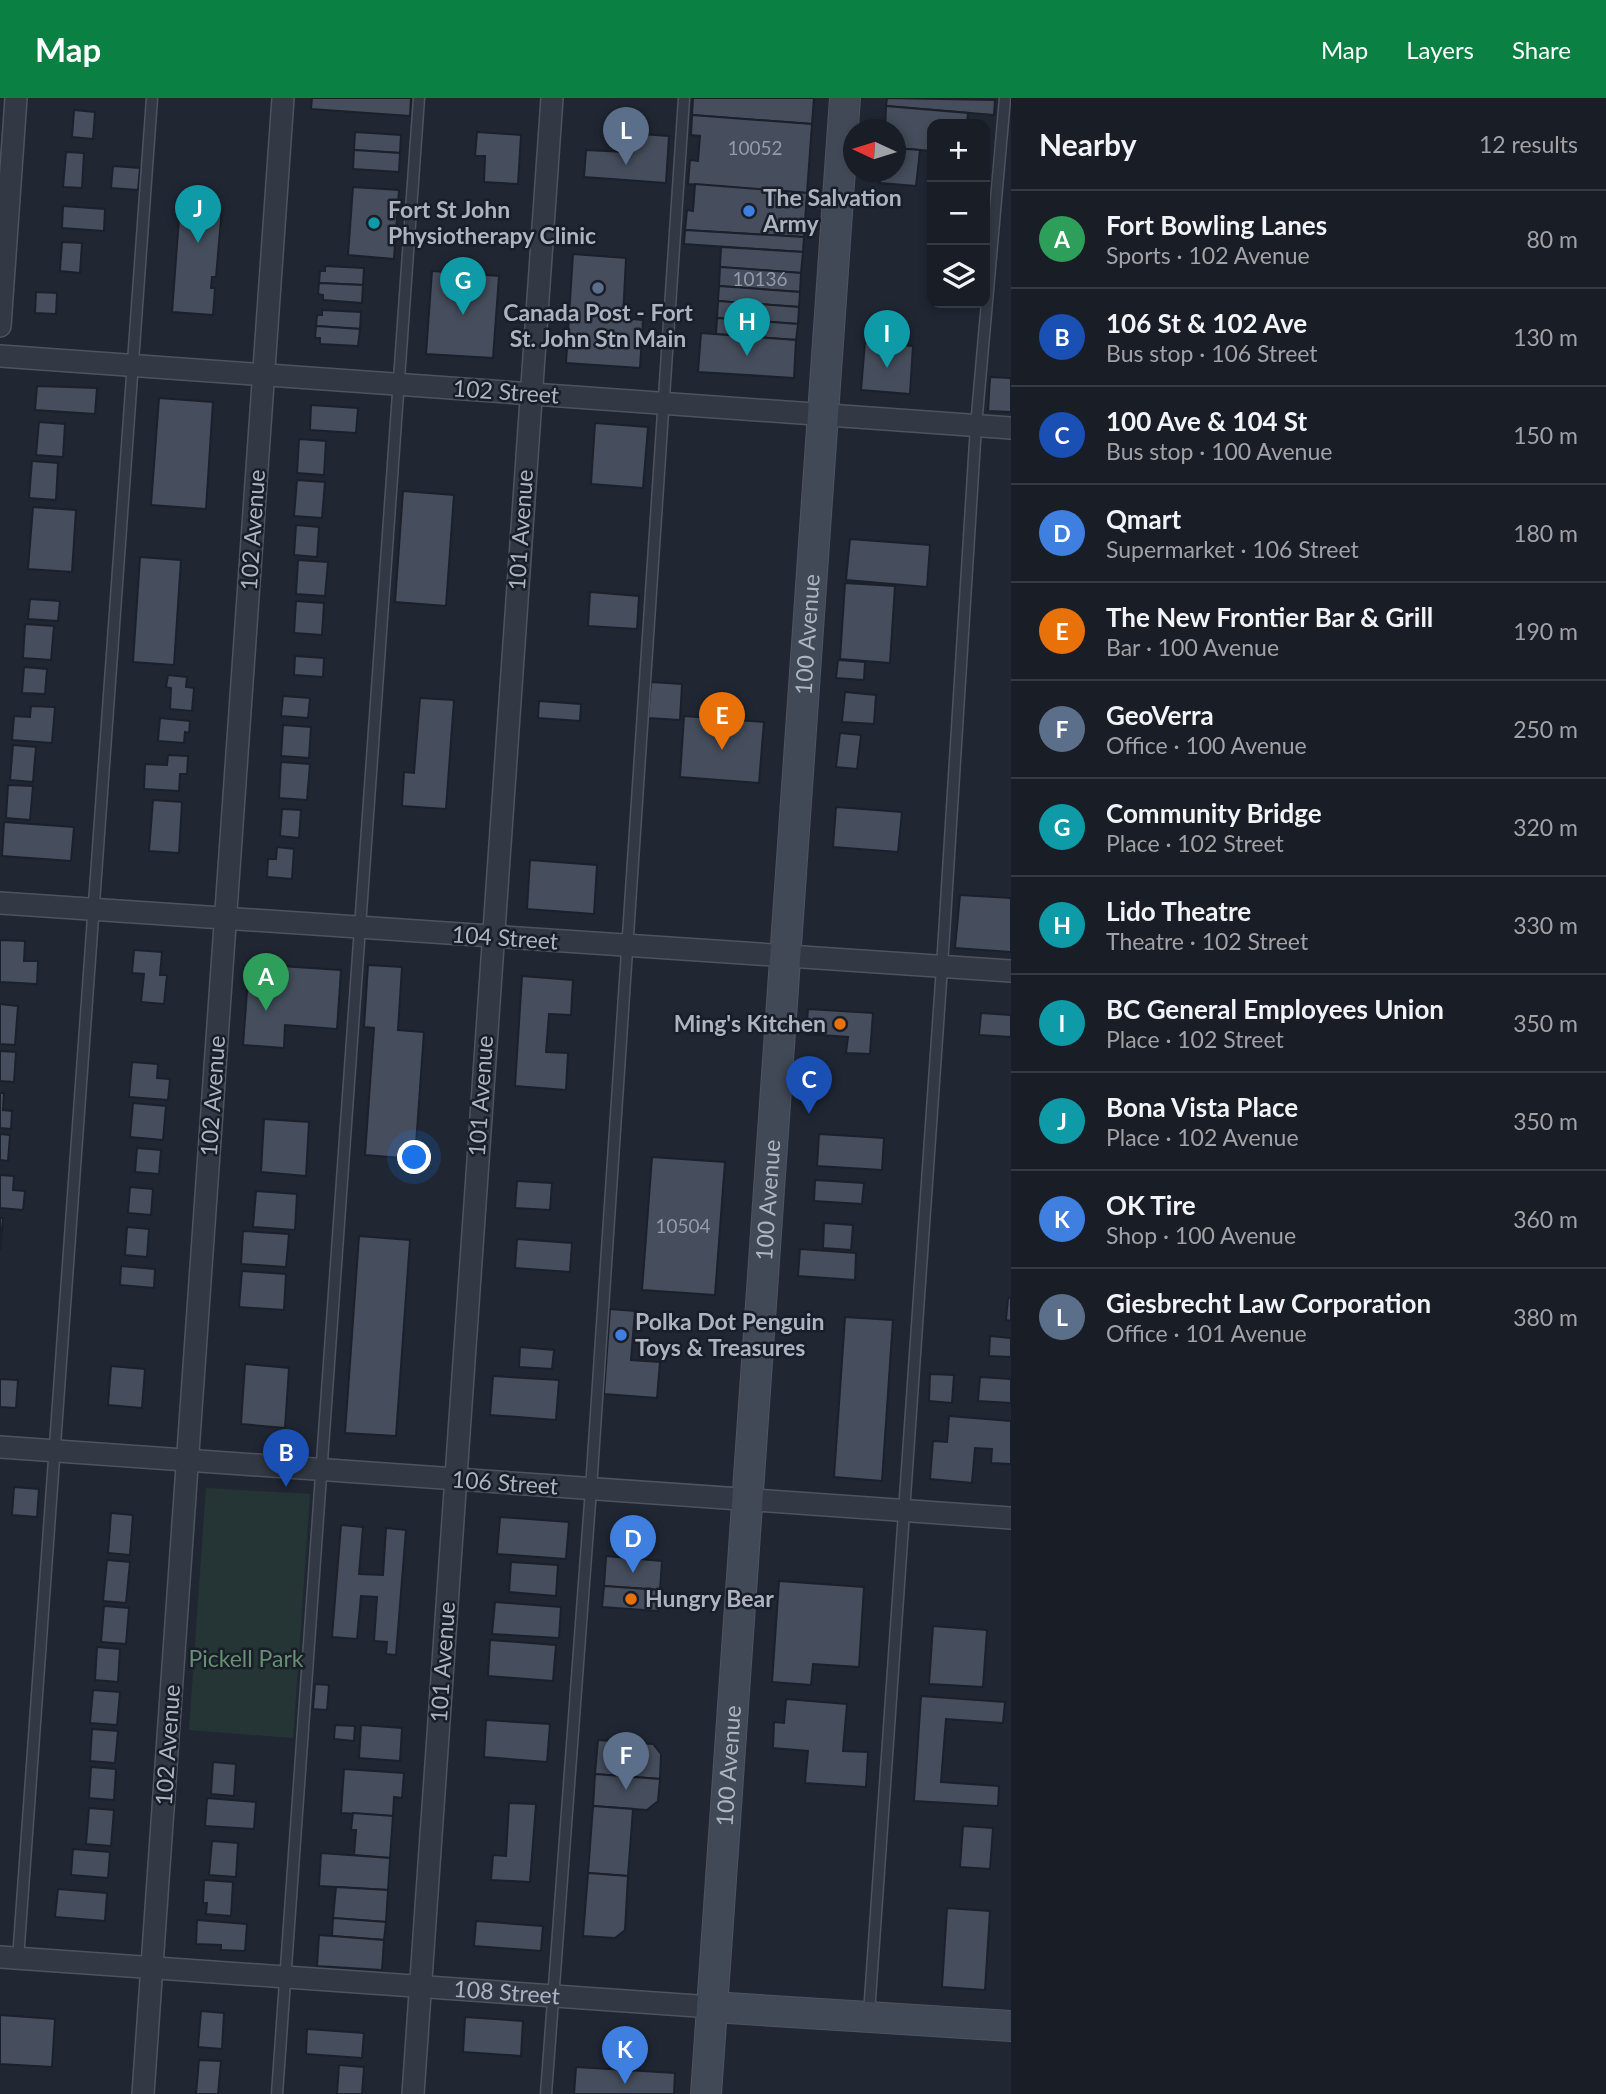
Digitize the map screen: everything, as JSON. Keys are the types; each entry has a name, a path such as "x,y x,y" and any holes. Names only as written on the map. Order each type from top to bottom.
{"main road":[{"name":"100 Avenue","path":"706,2094 845,98"},
{"name":"108 Street","path":"712,2007 1011,2026"}],"street":[{"name":"102 Avenue","path":"143,2094 283,98"},
{"name":"101 Avenue","path":"413,2094 552,98"},
{"path":"0,326 10,102"},
{"name":"102 Street","path":"0,356 1011,428"},
{"name":"104 Street","path":"0,903 1011,971"},
{"name":"106 Street","path":"0,1447 1011,1518"},
{"name":"108 Street","path":"9,1958 285,1975 712,2007"}],"lane":[{"path":"9,1958 54,1451 152,98"},
{"path":"277,2094 419,98"},
{"path":"546,2094 591,1489 684,98"},
{"path":"869,2017 942,967 976,426 1005,98"}],"green space":[{"name":"Pickell Park","path":"206,1488 310,1494 293,1738 189,1730"}],"building":[{"path":"312,98 411,98 410,116 311,109"},
{"path":"693,98 814,98 812,124 692,115"},
{"path":"887,98 995,100 994,115 886,106"},
{"path":"886,106 968,113 967,119 927,119 927,151 906,149 906,119 885,119"},
{"path":"74,110 95,112 93,139 72,137"},
{"path":"692,115 812,124 807,193 688,184 690,160 698,161 700,136 691,135"},
{"path":"355,132 401,135 400,153 354,150"},
{"path":"477,132 521,135 518,184 484,182 485,156 475,156"},
{"path":"626,133 669,136 666,183 584,177 586,150 625,152"},
{"path":"906,149 920,150 916,186 880,183 906,182"},
{"path":"354,150 400,153 399,172 353,169"},
{"path":"66,152 84,153 82,188 63,187"},
{"path":"113,166 140,168 138,190 111,188"},
{"name":"The Salvation Army","path":"695,184 807,193 804,237 685,230 687,210 693,211"},
{"name":"Fort St John Physiotherapy Clinic","path":"353,187 399,190 394,259 348,255"},
{"path":"180,205 222,208 216,277 212,277 211,288 215,288 213,315 172,312"},
{"path":"63,206 105,209 104,231 62,228"},
{"path":"685,230 804,237 803,252 684,244"},
{"path":"62,242 82,243 80,273 60,271"},
{"path":"721,247 803,252 801,273 720,267"},
{"name":"Canada Post - Fort St. John Stn Main","path":"573,254 626,258 623,318 643,320 640,368 566,363"},
{"path":"325,266 364,268 363,285 319,283 320,271 325,271"},
{"path":"720,267 801,273 800,292 719,286"},
{"path":"432,271 499,276 493,358 426,354"},
{"path":"319,283 363,285 362,303 323,300 323,295 318,294"},
{"path":"719,286 800,292 799,307 718,301"},
{"path":"36,292 57,293 56,314 35,313"},
{"path":"718,301 799,307 798,324 717,318"},
{"path":"322,310 361,312 360,329 316,326 317,315 322,315"},
{"path":"717,318 798,324 796,340 716,334"},
{"path":"316,326 360,329 358,346 320,344 320,338 315,338"},
{"path":"701,333 796,340 794,378 698,372"},
{"path":"865,342 913,346 910,394 861,390"},
{"path":"990,377 1011,378 1011,412 988,411"},
{"path":"37,386 97,388 95,414 35,410"},
{"path":"159,398 213,402 206,509 151,505"},
{"path":"311,405 358,408 356,433 310,430"},
{"path":"39,422 65,424 63,457 36,455"},
{"path":"595,423 648,427 643,488 591,484"},
{"path":"299,439 326,441 324,475 297,473"},
{"path":"32,461 58,463 56,500 29,498"},
{"path":"297,480 325,482 322,518 294,516"},
{"path":"403,491 454,495 446,606 395,602"},
{"path":"33,507 76,510 72,572 28,569"},
{"path":"296,525 319,527 317,557 294,555"},
{"path":"850,539 930,545 927,587 846,580"},
{"path":"140,557 181,560 174,665 133,662"},
{"path":"298,560 328,562 325,596 296,594"},
{"path":"845,583 895,586 890,663 840,659"},
{"path":"590,592 639,596 637,629 588,626"},
{"path":"30,599 60,601 58,621 28,619"},
{"path":"296,601 324,603 322,635 294,633"},
{"path":"25,624 54,626 51,660 23,658"},
{"path":"295,656 324,658 323,677 294,675"},
{"path":"838,660 865,662 864,680 836,678"},
{"path":"24,667 47,669 45,694 22,693"},
{"path":"168,675 187,677 186,687 194,688 192,711 170,709 171,688 166,687"},
{"path":"651,682 682,684 680,720 648,718"},
{"path":"845,692 876,695 874,724 842,722"},
{"path":"283,696 310,698 308,718 281,716"},
{"path":"420,698 454,700 446,809 402,806 404,772 414,773"},
{"path":"539,701 581,704 580,721 538,718"},
{"path":"31,706 55,707 52,743 12,740 14,716 30,717"},
{"path":"684,716 764,722 759,783 680,777"},
{"path":"160,718 190,721 189,733 185,732 184,743 158,741"},
{"path":"283,725 311,727 309,758 281,756"},
{"path":"840,733 861,735 857,769 836,767"},
{"path":"13,745 36,747 33,782 10,780"},
{"path":"168,755 188,756 187,774 180,774 179,791 144,789 145,764 167,765"},
{"path":"281,762 310,764 307,800 279,798"},
{"path":"8,785 33,786 30,820 6,818"},
{"path":"153,800 182,802 179,853 149,851"},
{"path":"836,807 902,812 898,852 833,847"},
{"path":"282,809 301,810 299,838 280,836"},
{"path":"4,822 74,827 71,861 2,856"},
{"path":"277,847 294,849 292,879 267,877 268,859 276,859"},
{"path":"530,860 597,865 594,914 527,909"},
{"path":"960,895 1011,898 1011,952 955,948"},
{"path":"0,940 25,941 24,961 38,961 37,984 0,982"},
{"path":"134,950 162,952 160,975 167,975 164,1004 141,1002 144,974 132,973"},
{"path":"249,964 341,970 337,1029 285,1025 284,1048 243,1045"},
{"path":"368,965 402,967 398,1030 424,1032 415,1159 365,1155 374,1028 364,1027"},
{"path":"522,976 573,980 571,1015 549,1014 546,1052 568,1053 566,1090 515,1086"},
{"path":"0,1004 18,1006 15,1045 0,1044"},
{"name":"Ming's Kitchen","path":"808,1009 873,1013 870,1054 846,1053 848,1037 806,1034"},
{"path":"981,1013 1011,1015 1011,1037 979,1035"},
{"path":"0,1051 16,1052 14,1082 0,1081"},
{"path":"132,1062 158,1064 157,1078 170,1079 168,1100 129,1097"},
{"path":"0,1093 4,1093 3,1110 12,1111 11,1129 0,1128"},
{"path":"133,1103 166,1106 163,1140 130,1137"},
{"path":"264,1119 309,1122 306,1176 261,1172"},
{"path":"0,1134 10,1135 8,1161 0,1160"},
{"path":"819,1134 884,1138 882,1170 817,1166"},
{"path":"137,1148 161,1150 159,1174 135,1172"},
{"path":"652,1157 725,1162 715,1295 642,1290"},
{"path":"0,1175 14,1176 13,1190 25,1191 23,1210 0,1208"},
{"path":"815,1180 864,1183 862,1204 814,1201"},
{"path":"517,1181 552,1183 550,1210 515,1208"},
{"path":"130,1187 153,1189 151,1215 128,1213"},
{"path":"256,1191 297,1194 295,1230 253,1227"},
{"path":"0,1218 3,1218 0,1250"},
{"path":"824,1223 853,1225 851,1250 823,1248"},
{"path":"127,1227 149,1229 147,1257 125,1255"},
{"path":"243,1231 289,1234 286,1267 241,1264"},
{"path":"359,1236 410,1240 396,1436 345,1433"},
{"path":"517,1239 572,1243 570,1272 515,1268"},
{"path":"800,1249 856,1253 855,1280 798,1276"},
{"path":"121,1266 155,1269 154,1288 120,1285"},
{"path":"242,1271 286,1274 284,1310 239,1307"},
{"path":"1008,1298 1011,1298 1011,1321 1006,1320"},
{"name":"Polka Dot Penguin Toys & Treasures","path":"610,1309 635,1311 631,1360 660,1362 657,1398 604,1394"},
{"path":"845,1317 893,1320 882,1481 834,1477"},
{"path":"990,1336 1011,1338 1011,1357 989,1356"},
{"path":"520,1347 554,1350 552,1369 519,1367"},
{"path":"245,1364 289,1368 285,1428 241,1424"},
{"path":"111,1366 145,1369 142,1408 108,1405"},
{"path":"930,1374 954,1375 952,1403 929,1401"},
{"path":"493,1376 559,1380 556,1420 490,1415"},
{"path":"980,1377 1011,1379 1011,1403 978,1401"},
{"path":"0,1379 18,1380 16,1408 0,1407"},
{"path":"949,1416 1011,1421 1011,1464 991,1463 992,1449 975,1448 972,1483 930,1479 933,1441 947,1442"},
{"path":"14,1487 39,1489 37,1517 12,1515"},
{"path":"111,1513 133,1515 130,1555 108,1553"},
{"path":"500,1517 569,1522 566,1559 497,1554"},
{"path":"341,1525 363,1527 359,1574 383,1575 386,1528 406,1530 396,1655 386,1654 387,1642 374,1641 377,1597 361,1596 357,1639 332,1637"},
{"path":"606,1556 662,1561 660,1590 604,1586"},
{"path":"107,1560 130,1562 126,1603 103,1601"},
{"path":"511,1562 558,1565 556,1596 509,1592"},
{"path":"779,1581 864,1587 859,1667 813,1664 811,1685 772,1682"},
{"name":"Hungry Bear","path":"604,1586 660,1590 658,1611 602,1607"},
{"path":"495,1602 561,1607 559,1638 492,1634"},
{"path":"104,1606 129,1608 126,1644 101,1642"},
{"path":"933,1626 987,1630 983,1687 929,1684"},
{"path":"490,1640 556,1645 553,1681 488,1676"},
{"path":"97,1647 120,1649 118,1682 95,1680"},
{"path":"315,1684 329,1685 327,1710 313,1709"},
{"path":"93,1690 120,1692 117,1725 90,1723"},
{"path":"921,1696 1005,1702 1003,1723 946,1719 941,1782 999,1786 998,1806 914,1801"},
{"path":"786,1699 847,1704 843,1751 868,1752 866,1787 805,1783 808,1751 773,1748 774,1722 784,1723"},
{"path":"486,1720 550,1724 547,1762 484,1757"},
{"path":"335,1725 355,1726 354,1741 334,1739"},
{"path":"361,1725 402,1728 400,1761 359,1758"},
{"path":"92,1729 118,1731 115,1763 90,1761"},
{"path":"598,1740 653,1744 661,1754 660,1779 595,1774"},
{"path":"213,1762 236,1764 234,1796 211,1794"},
{"path":"91,1767 116,1769 114,1800 89,1798"},
{"path":"344,1769 404,1773 402,1798 394,1797 393,1816 341,1813"},
{"path":"595,1774 660,1779 658,1801 647,1810 593,1806"},
{"path":"207,1798 256,1802 254,1829 205,1826"},
{"path":"509,1803 536,1804 530,1882 491,1880 493,1855 506,1856"},
{"path":"593,1806 633,1809 628,1876 588,1873"},
{"path":"89,1808 114,1810 111,1846 86,1844"},
{"path":"353,1813 393,1816 390,1858 354,1855 356,1830 351,1830"},
{"path":"963,1826 993,1828 990,1869 960,1867"},
{"path":"212,1841 238,1843 236,1877 209,1875"},
{"path":"73,1849 110,1852 108,1878 71,1875"},
{"path":"321,1853 390,1858 388,1890 319,1886"},
{"path":"588,1873 628,1876 625,1930 615,1938 583,1936"},
{"path":"204,1880 233,1882 231,1916 206,1914 207,1903 203,1903"},
{"path":"336,1887 388,1890 386,1922 333,1918"},
{"path":"58,1889 107,1893 105,1921 55,1917"},
{"path":"947,1908 990,1911 985,1990 942,1987"},
{"path":"333,1918 386,1922 384,1940 332,1936"},
{"path":"197,1920 247,1924 245,1951 221,1950 221,1945 196,1944"},
{"path":"476,1921 543,1926 541,1951 474,1946"},
{"path":"319,1935 384,1940 382,1970 317,1966"},
{"path":"201,2011 224,2013 222,2049 198,2047"},
{"path":"0,2015 55,2019 52,2067 0,2064"},
{"path":"465,2017 523,2021 521,2056 463,2052"},
{"path":"307,2029 364,2033 362,2058 306,2054"},
{"path":"199,2060 221,2061 218,2094 196,2094"},
{"path":"339,2065 364,2067 362,2094 337,2094"},
{"path":"576,2067 675,2073 674,2094 574,2094"}],"place":[{"name":"Giesbrecht Law Corporation","path":"626,165"},
{"name":"The Salvation Army","path":"749,211"},
{"name":"Fort St John Physiotherapy Clinic","path":"374,223"},
{"name":"Bona Vista Place","path":"198,243"},
{"name":"Canada Post - Fort St. John Stn Main","path":"598,288"},
{"name":"Community Bridge","path":"463,315"},
{"name":"Lido Theatre","path":"747,356"},
{"name":"BC General Employees Union","path":"887,368"},
{"name":"The New Frontier Bar & Grill","path":"722,750"},
{"name":"Fort Bowling Lanes","path":"266,1011"},
{"name":"Ming's Kitchen","path":"840,1024"},
{"name":"100 Ave & 104 St","path":"809,1114"},
{"name":"Polka Dot Penguin Toys & Treasures","path":"621,1335"},
{"name":"106 St & 102 Ave","path":"286,1487"},
{"name":"Qmart","path":"633,1573"},
{"name":"Hungry Bear","path":"631,1599"},
{"name":"GeoVerra","path":"626,1790"},
{"name":"OK Tire","path":"625,2084"}]}
